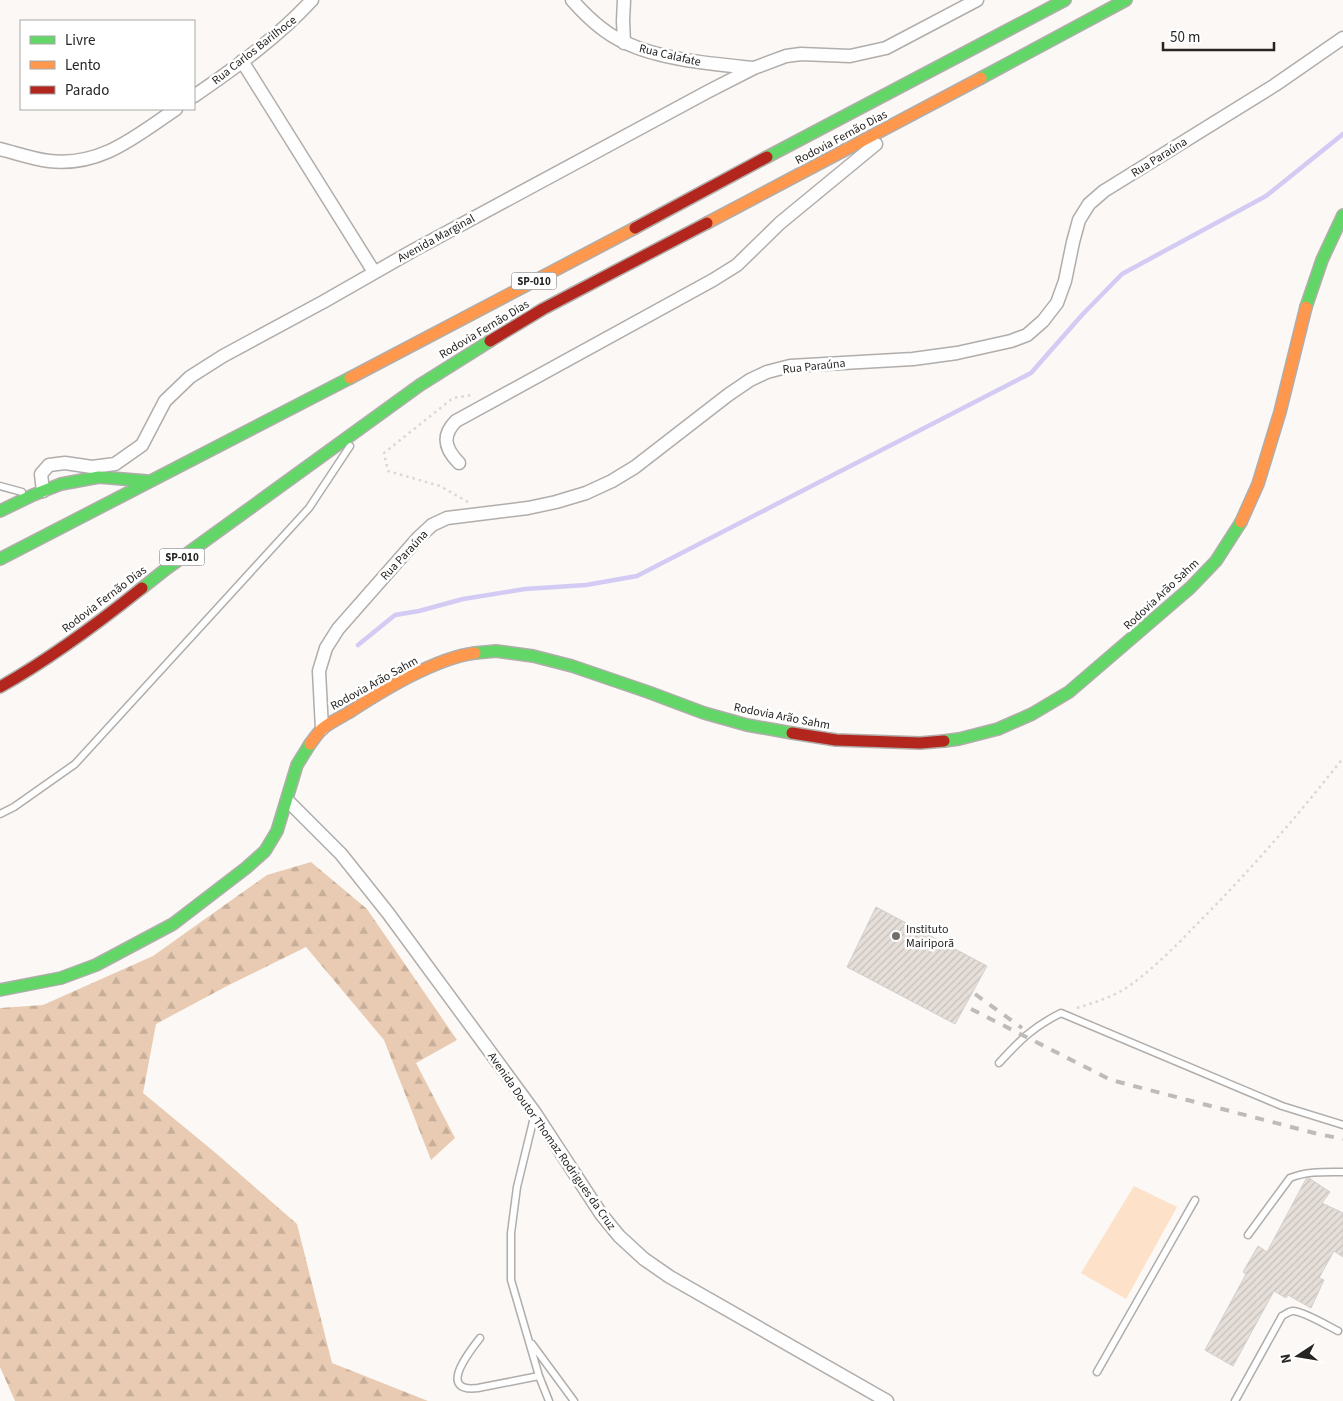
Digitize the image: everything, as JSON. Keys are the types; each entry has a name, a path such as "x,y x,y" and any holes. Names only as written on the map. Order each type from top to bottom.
{"main road":[{"name":"Rodovia Fernão Dias","path":"0,559 401,351 1066,0"},
{"name":"Rodovia Fernão Dias","path":"0,687 23,674 105,618 166,569 420,385 488,342 543,309 908,118 1126,0"},
{"name":"Rodovia Arão Sahm","path":"0,990 70,975 96,965 173,924 246,868 265,851 277,831 298,766 309,745 322,729 403,680 441,662 468,654 496,651 534,656 572,666 704,713 747,725 836,740 920,743 959,739 998,729 1032,714 1069,692 1190,588 1216,561 1240,525 1258,484 1280,412 1306,306 1322,260 1343,215"},
{"path":"0,511 61,484 99,478 147,482"}],"street":[{"name":"Rua Carlos Barilhoce","path":"195,95 242,61 294,19 312,0"},
{"name":"Rua Calafate","path":"572,0 591,20 607,32 624,43 648,52 710,64 754,68"},
{"path":"624,0 624,43"},
{"name":"Avenida Marginal","path":"38,493 41,474 50,465 65,464 92,467 115,464 142,445 165,401 190,377 223,356 656,119 754,68 786,56 801,54 850,56 886,48 977,0"},
{"name":"Rua Paraúna","path":"322,729 319,671 326,648 338,628 418,538 432,526 447,518 528,508 556,502 586,493 612,482 635,467 728,395 766,372 790,366 913,359 1011,341 1027,335 1043,321 1057,303 1065,281 1079,220 1089,204 1104,192 1275,85 1343,38"},
{"path":"242,61 374,272"},
{"path":"0,150 48,161 67,162 84,160 104,154 123,145 175,110"},
{"path":"459,463 448,449 446,442 446,435 456,421 737,265 780,223 908,118"},
{"name":"Avenida Doutor Thomaz Rodrigues da Cruz","path":"288,800 341,854 388,913 535,1113 601,1214 619,1236 644,1259 670,1277 887,1401"}],"lane":[{"path":"0,814 14,807 75,764 309,508 364,426"},
{"path":"0,486 38,493"},
{"path":"999,1063 1031,1030 1045,1020 1061,1013 1282,1106 1343,1125"},
{"path":"535,1113 516,1187 511,1233 512,1280 539,1376 549,1401"},
{"path":"1248,1235 1290,1178 1300,1174 1343,1172"},
{"path":"1096,1372 1195,1200"},
{"path":"1235,1401 1282,1316 1294,1311 1301,1312 1338,1330"},
{"path":"480,1338 460,1368 457,1376 463,1388 478,1388 539,1376"},
{"path":"528,1339 574,1401"}],"path":[{"path":"1061,1013 1092,1004 1123,990 1143,975 1212,909 1306,806 1343,758"}],"green space":[{"path":"311,862 367,909 457,1040 416,1063 455,1138 431,1160 384,1040 306,947 156,1024 143,1093 297,1224 332,1363 428,1401 15,1401 0,1367 0,1008 43,1005 153,956 267,875"}],"shaded area":[{"path":"1134,1186 1177,1207 1126,1299 1081,1273"}],"building":[{"name":"Instituto Mairiporã","path":"876,907 987,966 955,1024 847,967"},
{"path":"1309,1178 1330,1192 1322,1203 1343,1213 1343,1257 1334,1251 1319,1278 1324,1280 1311,1308 1288,1295 1286,1298 1274,1291 1233,1366 1205,1350 1246,1274 1243,1272 1258,1246 1267,1252 1306,1179"}],"waterway":[{"path":"358,645 395,615 419,611 463,599 525,589 586,585 637,576 1031,373 1082,315 1122,274 1266,196 1343,134"}],"railway":[{"path":"975,994 1022,1028"},
{"path":"971,1009 1111,1080 1343,1139"}],"traffic: fast":[{"path":"767,157 1065,0"},
{"path":"981,78 1126,0"},
{"path":"1306,307 1322,260 1343,215"},
{"path":"142,588 420,385 490,341"},
{"path":"0,559 350,378"},
{"path":"0,511 61,484 99,477 147,481"},
{"path":"944,741 998,729 1032,714 1069,692 1190,588 1216,561 1241,522"},
{"path":"475,653 496,651 533,656 572,666 704,713 747,725 792,733"},
{"path":"0,990 61,978 96,965 173,924 246,868 265,851 277,831 297,765 310,744"}],"traffic: slow":[{"path":"707,223 981,78"},
{"path":"350,378 635,228"},
{"path":"1241,522 1258,484 1280,412 1306,307"},
{"path":"310,744 320,731 328,725 409,677 443,661 475,653"}],"traffic: jam":[{"path":"635,228 767,157"},
{"path":"490,341 543,309 707,223"},
{"path":"0,687 37,665 73,640 142,588"},
{"path":"792,733 836,740 920,743 944,741"}],"place":[{"name":"Instituto Mairiporã","path":"896,936"}]}
